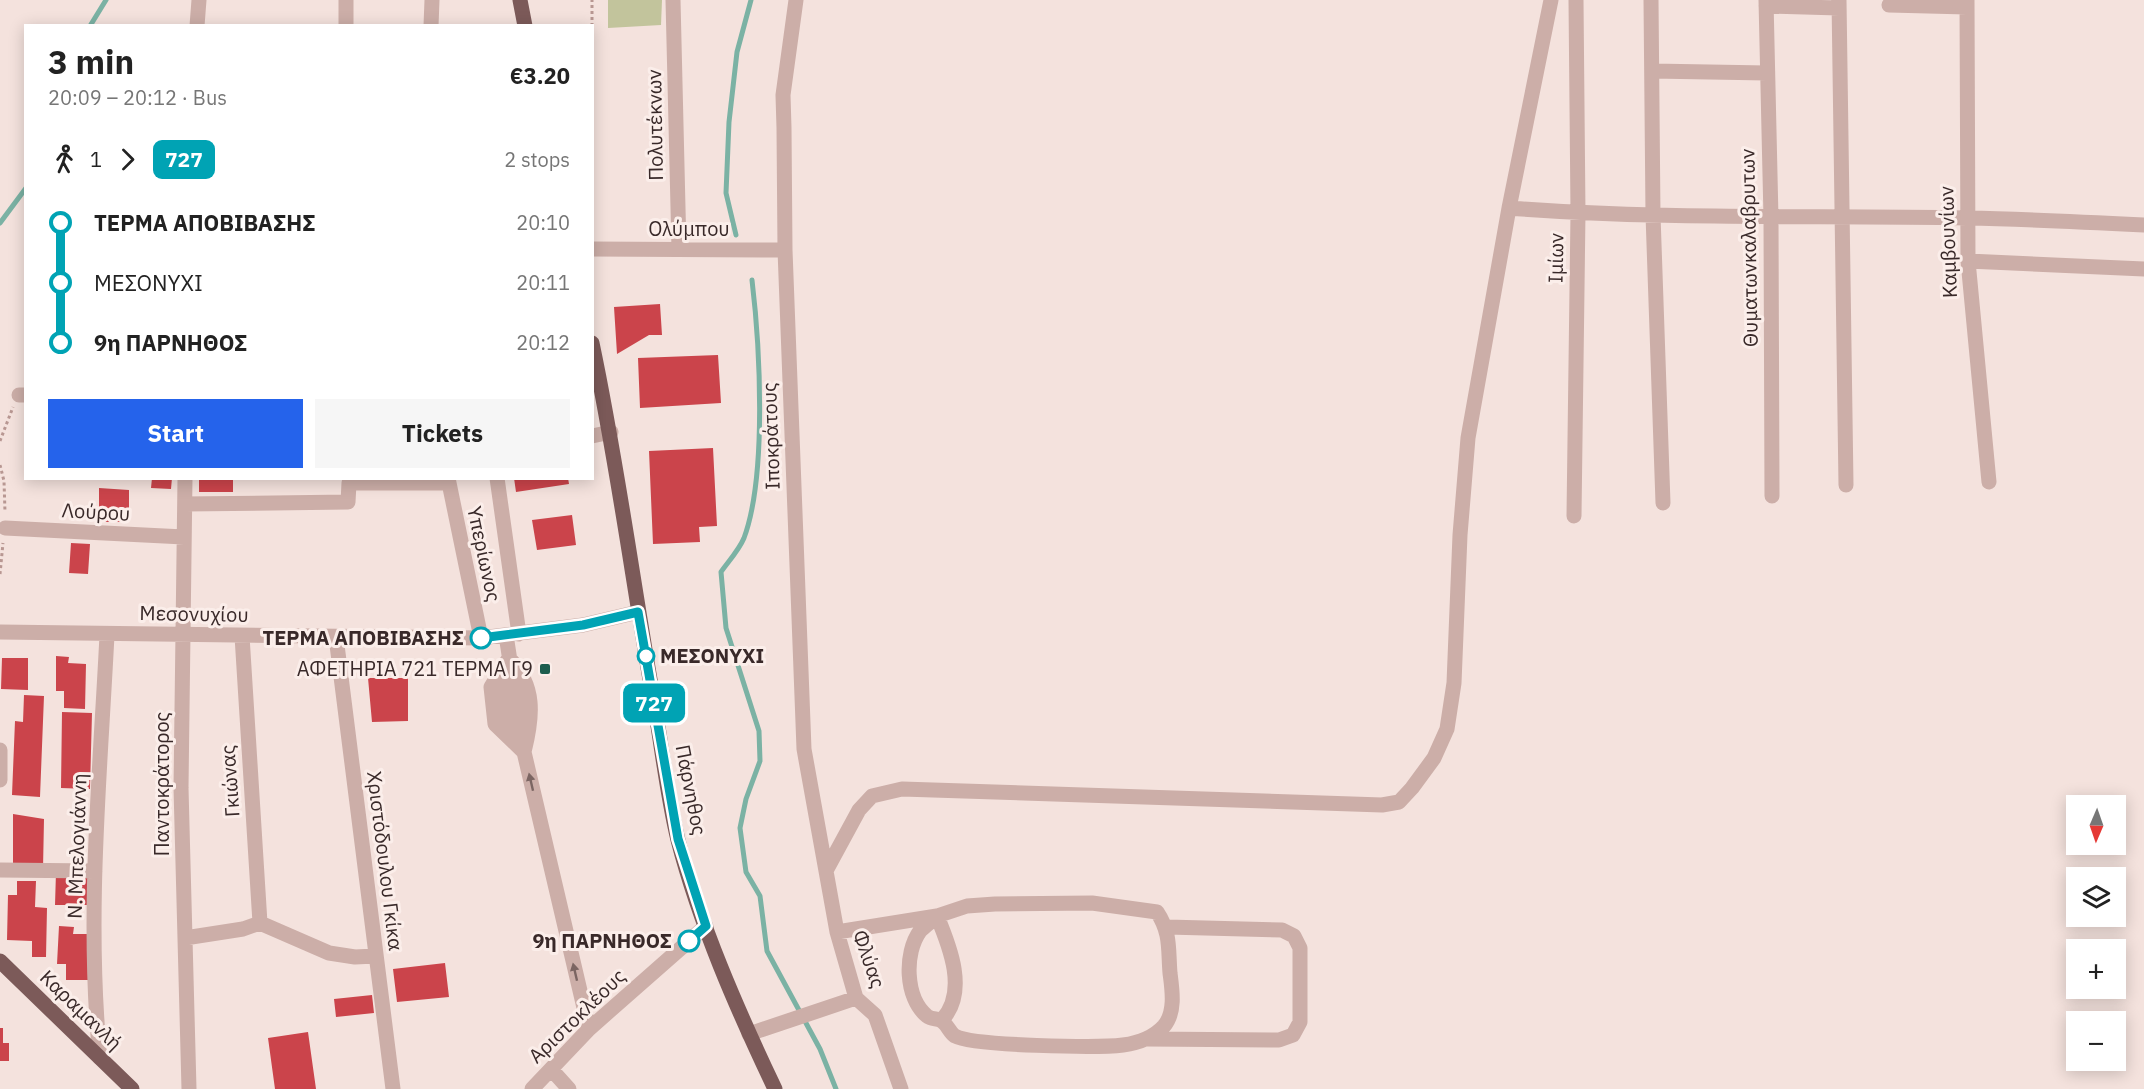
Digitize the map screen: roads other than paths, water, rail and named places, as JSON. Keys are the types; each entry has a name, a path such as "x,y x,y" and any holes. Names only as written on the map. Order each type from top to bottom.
{"main road":[{"path":"520,0 525,24"},
{"name":"Πάρνηθος","path":"594,352 611,432 638,612 678,839 706,926 748,1034 775,1089"},
{"name":"Καραμανλή","path":"0,961 132,1089"}],"street":[{"path":"198,24 199,0"},
{"path":"346,0 346,24"},
{"path":"431,24 432,0"},
{"name":"Πολυτέκνων","path":"673,0 679,249"},
{"name":"Ιποκράτους","path":"796,0 783,95 785,250 804,749 827,869"},
{"path":"827,869 859,810 872,796 903,789 1382,805 1399,802 1434,758 1447,729 1454,683 1460,535 1468,438 1509,208 1551,0"},
{"name":"Ιμίων","path":"1574,516 1578,213 1576,0"},
{"path":"1651,0 1653,215 1663,503"},
{"path":"1766,3 1839,4 1840,218 1846,485"},
{"name":"Θυματωνκαλαβρυτων","path":"1766,3 1771,218 1772,496"},
{"path":"1889,5 1967,3"},
{"name":"Καμβουνίων","path":"1967,3 1968,261 1989,482"},
{"path":"1652,71 1767,74"},
{"path":"1509,208 1578,213 1771,218 1967,218 2144,225"},
{"name":"Ολύμπου","path":"594,249 785,250"},
{"path":"1968,261 2144,269"},
{"path":"594,436 611,432"},
{"name":"Παντοκράτορος","path":"184,480 181,788 189,1089"},
{"path":"496,480 513,635 509,658 524,752 589,1029"},
{"path":"185,504 348,502 349,483 448,481"},
{"name":"Υπερίωνος","path":"448,481 481,638"},
{"name":"Λούρου","path":"5,528 184,537"},
{"name":"Μεσονυχίου","path":"0,632 107,635 183,633 336,638 481,638 583,625 638,612"},
{"name":"Ν. Μπελογιάννη","path":"100,1058 96,1012 95,871 107,635"},
{"name":"Γκιώνας","path":"242,636 260,923"},
{"name":"Χριστόδουλου Γκίκα","path":"336,638 393,1089"},
{"path":"509,658 491,687 495,724 524,752"},
{"path":"0,750 0,780"},
{"name":"Φλύας","path":"827,869 837,932 856,998 875,1015 901,1089"},
{"path":"0,870 95,871"},
{"path":"837,932 937,916 967,906 1047,902 1092,903 1157,912 1167,927 1172,1010 1165,1025 1147,1038"},
{"path":"937,916 920,931 912,948 909,966 912,990 918,1006 928,1017 942,1020 955,1036 976,1041 1080,1046 1124,1045 1147,1038 1279,1040 1293,1035 1300,1022 1300,948 1294,936 1282,930 1167,927"},
{"path":"937,916 953,961 955,980 953,1006 942,1020"},
{"path":"185,938 243,929 260,923 329,953 355,957 375,956"},
{"name":"Αριστοκλέους","path":"532,1089 589,1029 706,926"},
{"path":"748,1034 856,998"},
{"path":"551,1070 569,1089"}],"waterway":[{"path":"91,24 106,0"},
{"path":"736,235 726,193 729,122 737,52 751,0"},
{"path":"0,223 24,191"},
{"path":"752,280 760,411 756,481 744,538 721,572 726,628 759,731 760,761 746,799 740,828 746,872 760,896 767,951 820,1049 836,1089"}],"place":[{"name":"ΤΕΡΜΑ ΑΠΟΒΙΒΑΣΗΣ","path":"481,638"},
{"name":"ΜΕΣΟΝΥΧΙ","path":"646,656"},
{"name":"ΑΦΕΤΗΡΙΑ 721 ΤΕΡΜΑ Γ9","path":"545,669"},
{"name":"9η ΠΑΡΝΗΘΟΣ","path":"689,941"}]}
